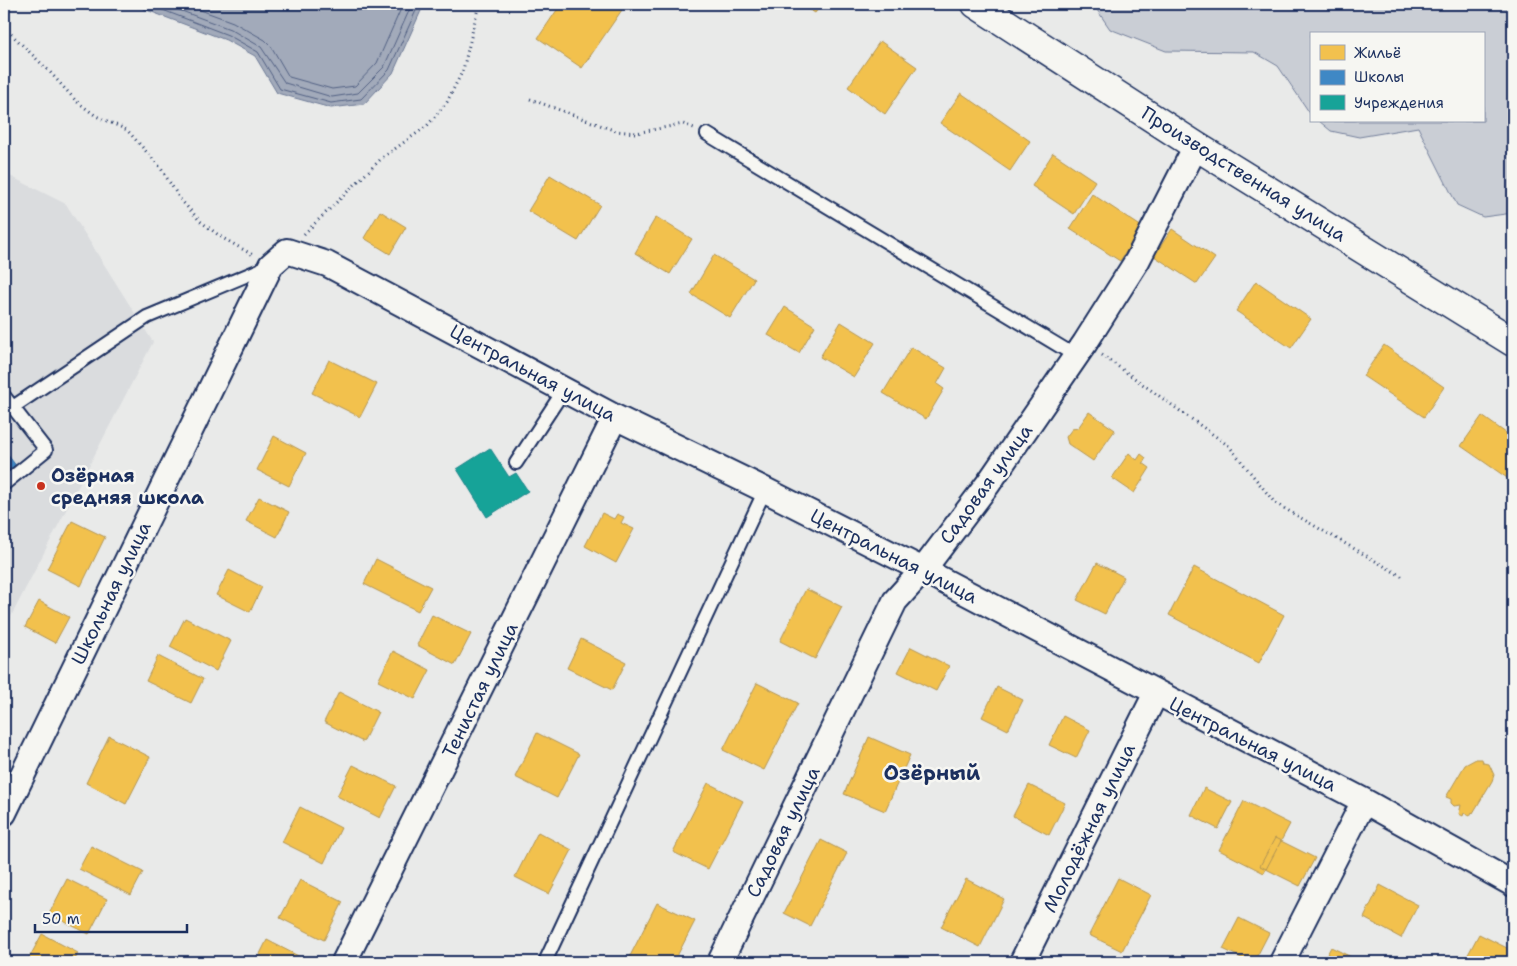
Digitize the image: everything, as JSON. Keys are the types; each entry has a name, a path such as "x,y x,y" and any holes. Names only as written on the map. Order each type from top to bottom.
{"street":[{"name":"Производственная улица","path":"976,4 1196,146 1513,342"},
{"name":"Садовая улица","path":"720,962 895,601 923,570 988,484 1080,350 1137,261 1163,214 1196,146"},
{"name":"Центральная улица","path":"271,265 287,251 327,264 615,417 923,570 1364,801 1513,884"},
{"name":"Школьная улица","path":"4,813 271,265"},
{"name":"Тенистая улица","path":"344,962 615,417"},
{"name":"Молодёжная улица","path":"1022,962 1156,693"},
{"path":"1282,962 1364,801"}],"lane":[{"path":"707,134 1080,350"},
{"path":"13,407 146,317 271,265"},
{"path":"516,463 564,390"},
{"path":"4,396 46,450 4,484"},
{"path":"545,962 765,490"}],"path":[{"path":"299,238 382,158 427,126 447,102 463,70 479,4"},
{"path":"4,27 49,71 76,101 96,116 127,130 160,167 180,199 200,221 221,238 271,265"},
{"path":"530,99 616,131 636,133 683,124 707,134"},
{"path":"1080,350 1229,446 1275,503 1403,577"}],"shaded area":[{"path":"1093,4 1513,4 1513,213 1483,217 1457,205 1418,127 1359,137 1331,131 1320,122 1484,122 1484,32 1310,32 1310,114 1278,66 1254,52 1166,51 1110,29"},
{"name":"Озёрная средняя школа","path":"4,173 66,204 153,342 4,630"}],"water":[{"path":"140,4 424,4 393,73 364,104 331,108 277,93 255,56 226,40 144,9"}],"building: Жильё":[{"path":"561,4 626,4 582,68 538,38"},
{"path":"801,4 822,4 815,13"},
{"path":"880,41 917,67 885,114 848,87"},
{"path":"961,93 1030,141 1010,171 940,123"},
{"path":"1053,153 1095,181 1074,214 1032,186"},
{"path":"550,175 600,205 578,241 528,211"},
{"path":"1092,194 1142,227 1120,261 1070,229"},
{"path":"380,211 406,227 390,254 364,238"},
{"path":"656,217 692,239 670,274 635,253"},
{"path":"1172,229 1215,258 1197,284 1154,256"},
{"path":"714,255 754,279 730,318 691,294"},
{"path":"1256,281 1311,319 1291,348 1236,311"},
{"path":"785,307 815,326 799,353 768,335"},
{"path":"841,322 875,343 854,377 820,357"},
{"path":"1384,345 1444,387 1424,417 1363,376"},
{"path":"911,347 946,368 937,384 944,389 926,419 883,393"},
{"path":"329,360 377,384 360,417 312,393"},
{"path":"1089,412 1115,430 1093,461 1068,444 1066,437 1072,429 1078,428"},
{"path":"1482,416 1513,438 1513,482 1461,446"},
{"path":"274,436 306,453 289,486 257,470"},
{"path":"1129,453 1137,460 1141,454 1146,458 1143,463 1150,468 1134,493 1112,478"},
{"path":"259,497 289,512 277,537 246,521"},
{"path":"602,513 614,519 617,514 624,517 621,523 634,529 616,563 585,546"},
{"path":"72,521 105,537 81,586 47,569"},
{"path":"376,559 431,587 418,611 364,584"},
{"path":"1097,563 1124,577 1105,614 1077,600"},
{"path":"1194,567 1284,615 1259,663 1169,615"},
{"path":"229,570 262,587 250,612 216,595"},
{"path":"806,589 842,607 815,659 780,641"},
{"path":"39,601 69,617 55,643 25,627"},
{"path":"432,615 471,634 455,665 417,645"},
{"path":"185,618 231,641 216,671 170,647"},
{"path":"581,639 626,662 612,690 567,668"},
{"path":"911,647 949,666 936,691 898,672"},
{"path":"393,651 430,670 415,699 378,681"},
{"path":"158,656 203,679 191,703 146,681"},
{"path":"757,683 798,703 764,770 723,750"},
{"path":"997,687 1023,700 1008,730 982,717"},
{"path":"339,692 378,712 363,742 324,722"},
{"path":"1063,716 1090,730 1076,758 1049,745"},
{"path":"537,733 579,754 557,798 515,777"},
{"path":"109,736 150,757 126,804 86,783"},
{"path":"869,737 910,755 885,811 844,794"},
{"path":"1476,759 1482,759 1483,763 1489,764 1494,775 1473,813 1470,816 1464,813 1463,816 1459,814 1461,805 1454,806 1451,803 1451,799 1446,797 1465,765"},
{"path":"353,765 396,786 380,818 337,796"},
{"path":"708,783 743,801 708,869 673,852"},
{"path":"1029,785 1065,803 1049,835 1013,816"},
{"path":"1204,788 1232,802 1218,829 1191,815"},
{"path":"1244,801 1290,824 1264,873 1219,850"},
{"path":"300,807 341,828 324,863 282,842"},
{"path":"538,832 572,850 549,894 515,877"},
{"path":"1275,838 1315,858 1300,886 1260,866"},
{"path":"821,840 847,853 810,926 784,913"},
{"path":"91,846 143,872 131,895 79,869"},
{"path":"1118,878 1151,895 1122,951 1089,935"},
{"path":"67,879 107,899 89,934 49,914"},
{"path":"966,879 1004,899 980,947 941,927"},
{"path":"300,880 343,902 324,940 280,918"},
{"path":"1380,885 1418,905 1401,938 1364,918"},
{"path":"657,903 695,921 674,962 627,962"},
{"path":"1239,918 1269,933 1254,962 1250,962 1223,949"},
{"path":"42,934 78,953 74,962 27,962"},
{"path":"1479,934 1513,951 1508,962 1464,962"},
{"path":"267,940 310,962 256,962"},
{"path":"1331,947 1361,962 1323,962"}],"building: Школы":[{"path":"4,450 17,467 4,478"}],"building: Учреждения":[{"path":"490,448 509,477 516,473 528,491 487,517 457,469"}],"place":[{"name":"Озёрная средняя школа","path":"41,486"}],"district":[{"name":"Озёрный","path":"932,773"}]}
